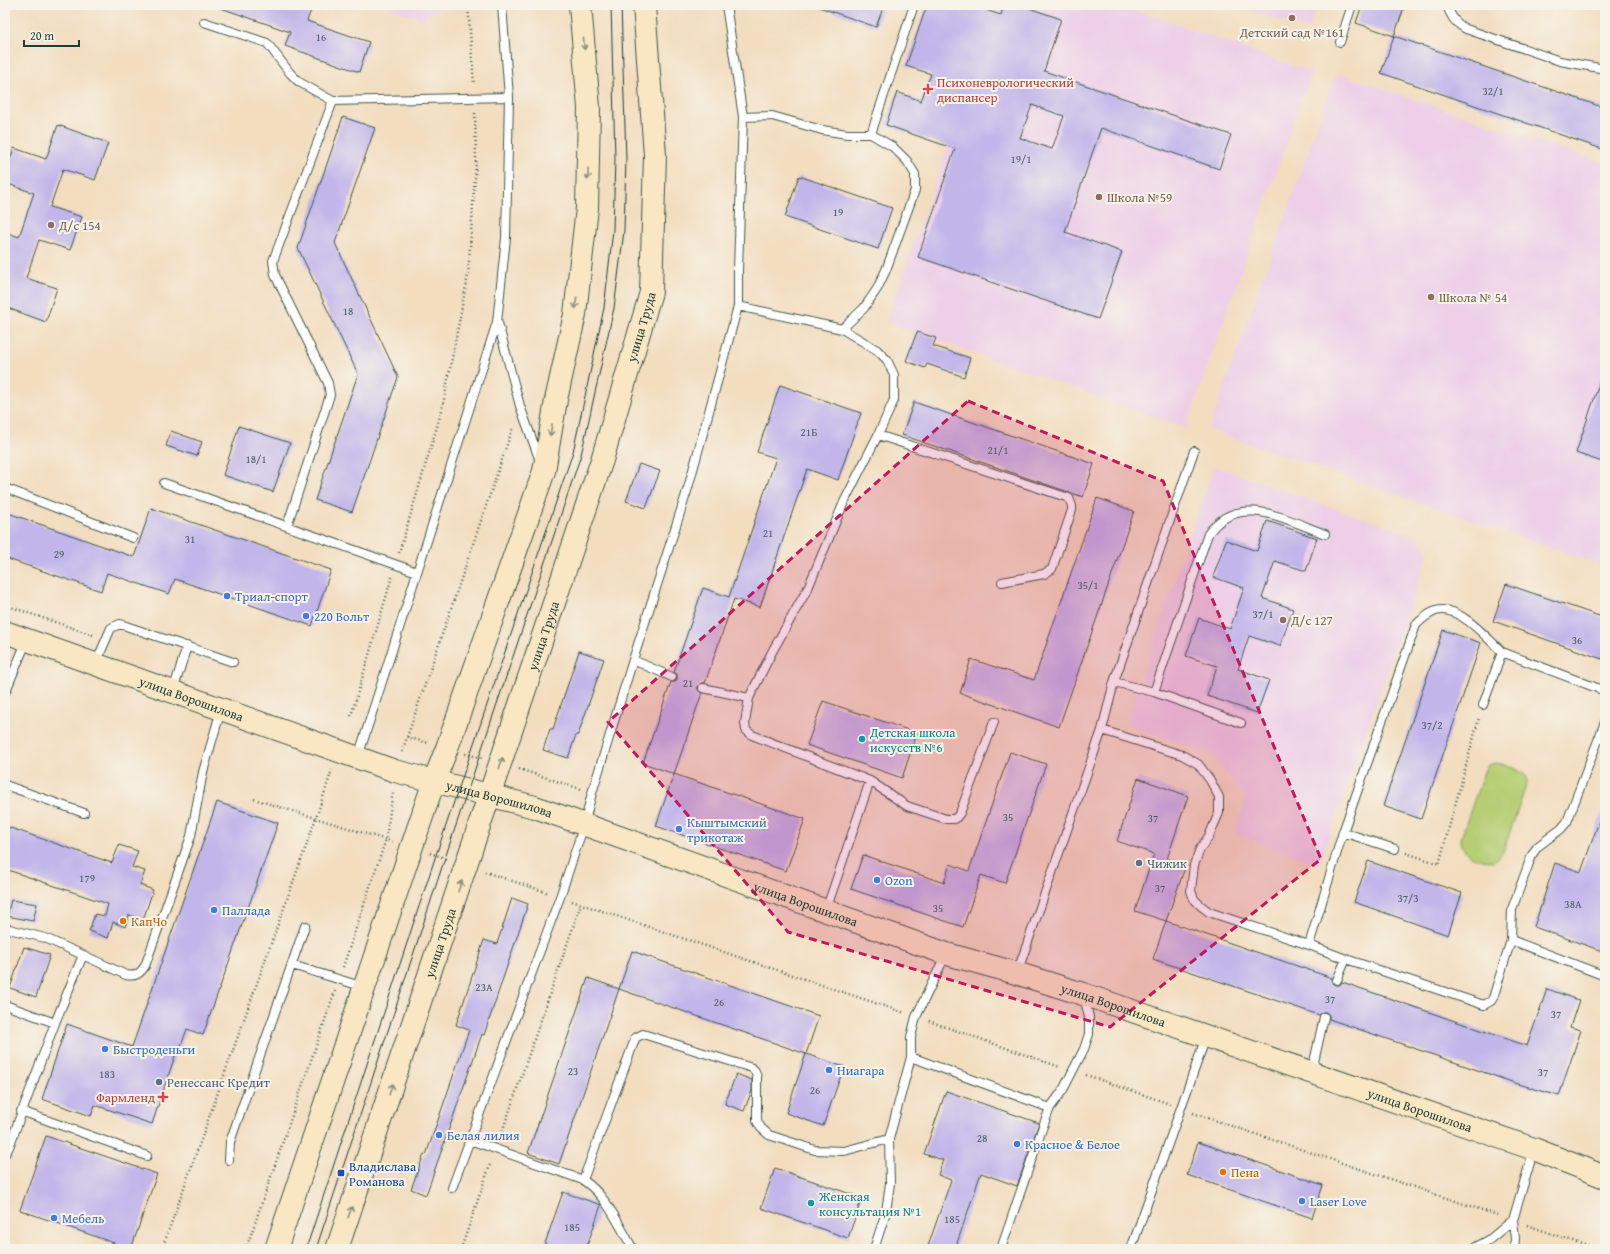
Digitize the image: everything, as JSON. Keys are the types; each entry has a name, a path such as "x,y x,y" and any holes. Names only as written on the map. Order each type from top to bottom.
{"main road":[{"path":"276,1249 434,781 447,748 544,471 556,400 575,314 587,208 590,108 580,5"},
{"name":"улица Труда","path":"337,1249 602,460 651,292 655,155 644,5"},
{"name":"улица Ворошилова","path":"5,632 395,771 535,807 947,954 1016,973 1083,994 1534,1149 1605,1177"}],"lane":[{"path":"358,757 497,322 506,238 508,97 502,5"},
{"path":"452,1188 560,897 584,825 592,793 633,660 688,488 738,306 743,117 726,5"},
{"path":"871,134 914,5"},
{"path":"1340,42 1352,5"},
{"path":"1447,5 1450,15 1456,24 1466,29 1560,61 1605,69"},
{"path":"204,22 267,43 290,73 299,82 333,101 475,99 508,97"},
{"path":"287,526 330,395 328,383 275,275 273,261 333,101"},
{"path":"743,117 772,116 822,130 847,134 871,134 893,147 907,161 915,174 915,190 886,270 877,289 864,308 842,329"},
{"path":"738,306 842,329 877,350 887,360 894,375 894,400 844,502 808,588 773,650 749,698 745,723 746,730 749,733 870,781 907,806 946,819 955,819 960,813 994,722"},
{"path":"497,322 520,406 544,471"},
{"path":"878,435 1069,498 1072,510 1052,569 1044,574 1002,582"},
{"path":"1016,973 1102,730 1114,682 1194,451"},
{"path":"164,483 417,572"},
{"path":"5,488 133,538"},
{"path":"1154,692 1208,534 1214,525 1223,517 1250,510 1264,512 1325,534"},
{"path":"1309,945 1343,832 1416,624 1424,616 1442,610 1450,611 1473,625 1502,652 1605,691"},
{"path":"95,664 111,628 120,624 232,662"},
{"path":"5,693 27,640"},
{"path":"173,692 187,646"},
{"path":"1483,706 1502,652"},
{"path":"633,660 672,677"},
{"path":"1114,682 1154,692 1241,723"},
{"path":"703,688 749,698"},
{"path":"5,928 45,938 126,976 137,975 142,971 191,836 203,772 222,709"},
{"path":"1102,730 1182,755 1198,764 1213,786 1219,797 1219,814 1209,836 1200,849 1194,865 1191,891 1194,899 1200,906 1209,912 1309,945 1346,960 1484,1005 1493,998 1511,940 1512,909 1532,855 1537,847 1568,822 1605,722"},
{"path":"826,911 870,781"},
{"path":"5,785 84,813"},
{"path":"1343,832 1395,849"},
{"path":"229,1160 230,1142 305,926"},
{"path":"1511,940 1605,976"},
{"path":"874,1249 886,1212 890,1183 889,1139 911,1057 911,1037 916,1017 947,954"},
{"path":"5,1154 9,1147 21,1111 55,1023 83,955"},
{"path":"1337,980 1346,960"},
{"path":"292,965 364,988"},
{"path":"1001,1249 1050,1108 1063,1090 1084,1049 1089,1034 1089,1017 1083,994"},
{"path":"5,1005 55,1023"},
{"path":"1311,1073 1324,1017"},
{"path":"583,1180 634,1042 636,1038 643,1034 752,1068 755,1071 757,1078 757,1121 761,1128 769,1135 815,1150 844,1150 889,1139"},
{"path":"1131,1249 1206,1036"},
{"path":"911,1057 1050,1108"},
{"path":"21,1111 147,1156"},
{"path":"470,1140 583,1180 595,1188 604,1199 633,1249"},
{"path":"1514,1249 1515,1239 1513,1220 1534,1149"},
{"path":"1472,1249 1489,1240 1513,1220"}],"path":[{"path":"351,716 442,410 468,275 476,162 475,99 468,5"},
{"path":"246,1249 386,839 395,771 520,406"},
{"path":"5,605 106,639"},
{"path":"1395,849 1439,864 1483,706"},
{"path":"162,1249 332,770"},
{"path":"522,770 592,793"},
{"path":"461,1249 581,904"}],"highlighted area":[{"path":"968,401 1163,481 1321,859 1110,1027 788,932 608,722"}],"shaded area":[{"path":"383,5 442,5 423,20"},
{"name":"Школа №59","path":"998,5 1122,5 1311,72 1186,428 886,322"},
{"name":"Детский сад №161","path":"1234,5 1317,5 1309,30"},
{"name":"Школа № 54","path":"1336,73 1605,163 1605,566 1209,430"},
{"name":"Д/с 127","path":"1214,466 1417,537 1429,552 1319,865 1235,833 1246,798 1211,753 1126,724"}],"green space":[{"path":"1494,763 1507,765 1520,771 1527,777 1527,783 1503,852 1494,861 1483,860 1467,853 1462,844 1461,838 1485,769 1488,765"}],"building":[{"path":"218,5 313,5 307,21 369,42 359,72 285,46 290,32 218,7"},
{"path":"819,5 884,5 876,27 819,7"},
{"path":"927,5 970,5 1001,15 1004,5 1020,5 1061,19 1044,71 1231,135 1219,169 1101,128 1065,232 1122,252 1098,319 918,257 955,149 886,125 897,92 921,101 931,74 906,66","holes":["1032,105 1064,116 1052,149 1020,138"]},
{"path":"1362,5 1405,5 1394,36 1356,23"},
{"path":"1394,36 1605,108 1605,150 1381,73"},
{"path":"343,117 375,128 335,243 398,377 352,512 315,500 358,374 298,248"},
{"name":"Д/с 154","path":"58,125 108,143 95,180 63,169 50,207 82,217 70,250 39,240 26,278 57,288 46,322 5,307 5,232 19,237 34,193 5,183 5,174 14,148 46,159"},
{"path":"799,176 892,208 878,249 785,217"},
{"path":"917,332 936,338 933,346 970,358 964,377 927,364 925,368 906,361"},
{"path":"1602,375 1605,376 1605,463 1576,453"},
{"path":"780,385 861,413 838,480 807,469 760,607 734,599 705,683 701,683 698,686 698,690 702,693 674,774 643,763 671,682 675,682 677,679 677,674 674,672 703,588 729,597 776,458 757,452"},
{"path":"914,402 1094,464 1083,497 902,435"},
{"path":"239,426 290,443 273,492 223,475"},
{"path":"171,431 202,442 197,456 166,446"},
{"path":"639,464 660,471 646,508 626,501"},
{"path":"1097,498 1134,511 1059,727 960,693 971,659 1034,680"},
{"path":"151,508 331,570 312,626 175,579 169,594 107,573 101,591 5,558 5,512 134,557"},
{"path":"1267,521 1317,538 1306,571 1275,561 1262,598 1293,609 1280,646 1249,636 1238,669 1269,680 1257,713 1207,696 1217,666 1186,656 1199,618 1230,629 1244,588 1213,577 1226,540 1257,551"},
{"path":"1506,584 1605,618 1605,660 1493,621"},
{"path":"1443,630 1481,643 1421,819 1383,806"},
{"path":"579,651 604,659 578,735 576,735 568,758 543,750 550,729 553,729"},
{"name":"Детская школа искусств №6","path":"823,701 917,733 902,778 807,745"},
{"path":"1010,752 1046,764 1005,883 981,875 963,927 851,889 863,855 944,883 950,864 969,871"},
{"path":"674,774 805,819 786,871 656,826"},
{"path":"1138,778 1188,796 1167,859 1186,865 1166,921 1135,911 1154,854 1117,841"},
{"name":"Паллада","path":"217,802 278,823 203,1035 187,1029 178,1054 176,1053 152,1124 95,1105 91,1116 42,1099 67,1024 132,1047"},
{"path":"1603,810 1605,810 1605,952 1534,927 1555,863 1581,872"},
{"path":"5,826 112,863 119,845 138,851 132,867 145,871 140,885 153,890 143,920 129,915 125,927 113,922 108,938 89,931 95,914 105,916 108,904 5,869"},
{"path":"1368,861 1462,893 1448,935 1354,902"},
{"path":"512,898 528,904 484,1035 482,1034 426,1195 411,1189 424,1154 426,1155 469,1030 456,1025 484,940 497,944"},
{"path":"11,900 37,904 33,921 7,916"},
{"path":"1166,921 1332,978 1332,983 1335,985 1340,985 1342,982 1527,1046 1547,989 1579,1000 1570,1027 1581,1030 1559,1096 1515,1083 1329,1019 1329,1015 1326,1012 1322,1012 1319,1015 1153,959"},
{"path":"24,947 50,955 36,997 10,988"},
{"path":"632,951 819,1016 806,1054 619,989"},
{"path":"588,978 619,989 559,1164 528,1153"},
{"path":"806,1054 844,1067 823,1126 786,1113"},
{"path":"736,1074 752,1080 752,1090 744,1111 725,1104"},
{"path":"946,1091 1039,1123 1017,1186 981,1173 955,1249 927,1249 951,1180 938,1175 943,1160 924,1154"},
{"path":"46,1136 157,1174 131,1249 20,1210"},
{"path":"1198,1142 1323,1185 1312,1218 1187,1175"},
{"name":"Женская консультация №1","path":"775,1168 862,1198 848,1238 761,1208"},
{"path":"563,1192 601,1205 586,1249 543,1249"}],"tram line":[{"path":"306,1249 436,855 573,452 604,308 613,230 615,158 611,5"},
{"path":"316,1249 445,858 581,455 614,308 624,231 626,158 621,5"}],"place":[{"name":"Детский сад №161","path":"1292,18"},
{"name":"Психоневрологический диспансер","path":"928,89"},
{"name":"Школа №59","path":"1099,197"},
{"name":"Д/с 154","path":"51,225"},
{"name":"Школа № 54","path":"1431,297"},
{"name":"Триал-спорт","path":"227,596"},
{"name":"220 Вольт","path":"306,616"},
{"name":"Д/с 127","path":"1283,620"},
{"name":"Детская школа искусств №6","path":"862,739"},
{"name":"Кыштымский трикотаж","path":"679,829"},
{"name":"Чижик","path":"1139,863"},
{"name":"Ozon","path":"877,880"},
{"name":"Паллада","path":"214,910"},
{"name":"КапЧо","path":"123,921"},
{"name":"Быстроденьги","path":"105,1049"},
{"name":"Ниагара","path":"829,1070"},
{"name":"Ренессанс Кредит","path":"159,1082"},
{"name":"Фармленд","path":"163,1097"},
{"name":"Белая лилия","path":"439,1135"},
{"name":"Красное & Белое","path":"1017,1144"},
{"name":"Пена","path":"1223,1172"},
{"name":"Владислава Романова","path":"341,1173"},
{"name":"Laser Love","path":"1302,1201"},
{"name":"Женская консультация №1","path":"811,1203"},
{"name":"Мебель","path":"54,1218"}]}
